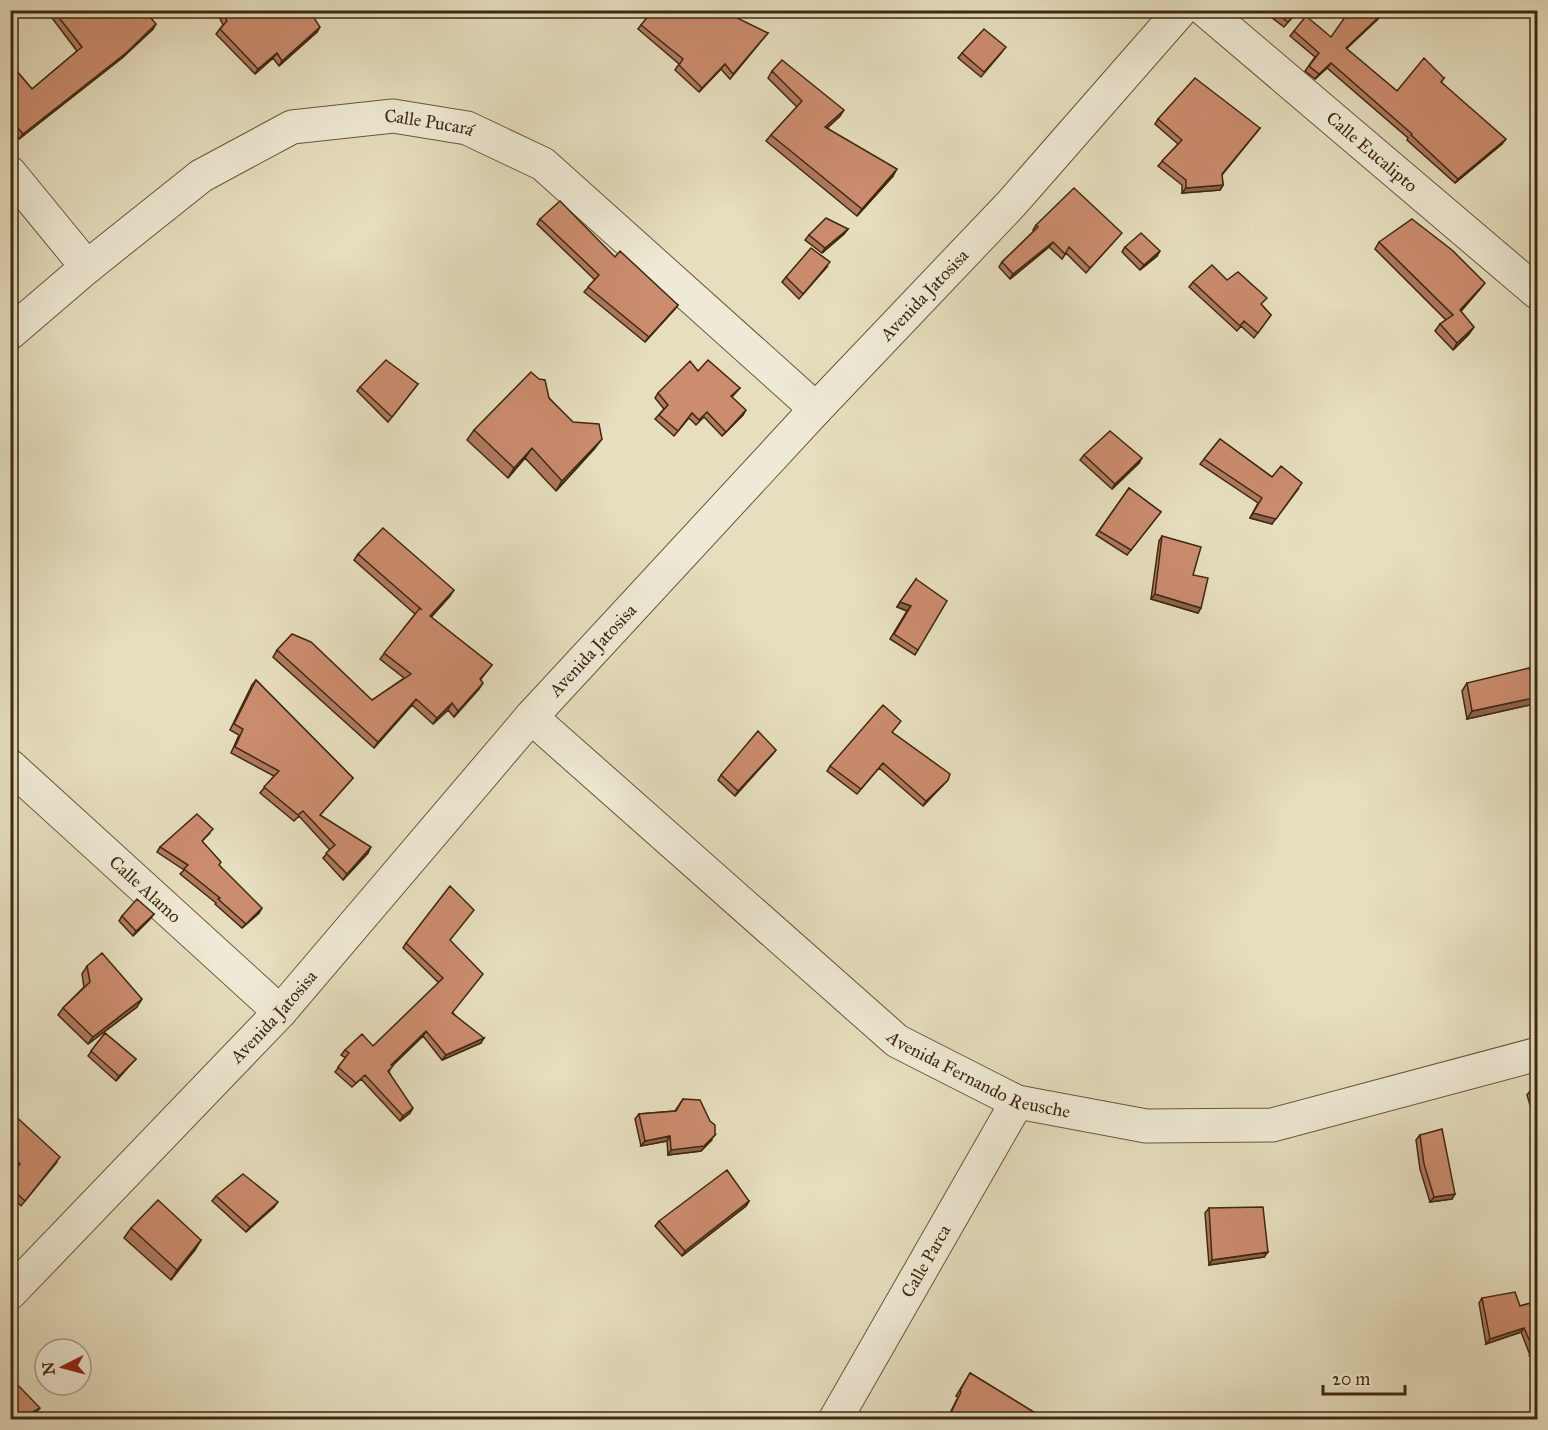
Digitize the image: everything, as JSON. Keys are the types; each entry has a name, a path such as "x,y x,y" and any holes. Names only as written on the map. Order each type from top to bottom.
{"street":[{"name":"Avenida Jatosisa","path":"10,1293 280,1012 531,717 816,409 1012,203 1181,10"},
{"name":"Calle Eucalipto","path":"1205,10 1538,293"},
{"name":"Calle Pucará","path":"10,333 87,267 201,176 292,127 393,116 467,128 543,164 816,409"},
{"path":"10,173 87,267"},
{"name":"Avenida Fernando Reusche","path":"531,717 897,1041 1017,1101 1146,1126 1272,1125 1538,1054"},
{"name":"Calle Alamo","path":"10,766 280,1012"},
{"name":"Calle Parca","path":"835,1419 1017,1101"}],"building":[{"path":"53,10 144,10 156,24 126,53 23,134 10,119 10,63 32,89 82,47"},
{"path":"227,10 309,10 320,27 282,61 277,53 258,69 220,29 227,21 224,15"},
{"path":"653,10 721,10 768,33 733,74 725,64 702,88 679,65 683,59 641,25"},
{"path":"1273,10 1298,10 1288,22"},
{"path":"1350,10 1378,10 1382,14 1346,48 1397,91 1424,58 1444,78 1441,82 1506,139 1458,179 1412,134 1331,63 1319,74 1309,66 1319,53 1294,31 1306,16 1331,37"},
{"path":"984,29 1006,47 984,72 962,53"},
{"path":"782,60 844,110 825,127 897,169 862,209 771,135 802,101 772,71"},
{"path":"1195,78 1260,128 1222,174 1223,185 1186,188 1186,180 1162,161 1182,140 1158,119"},
{"path":"1074,188 1122,233 1090,268 1069,247 1065,254 1053,242 1013,274 1002,262"},
{"path":"560,201 615,257 620,251 678,305 649,337 588,287 599,275 540,219"},
{"path":"826,218 848,229 825,248 809,235"},
{"path":"1412,219 1452,250 1485,283 1460,310 1474,327 1457,343 1440,324 1453,315 1379,242"},
{"path":"1141,233 1160,251 1144,265 1125,247"},
{"path":"811,248 830,262 803,294 786,277"},
{"path":"1212,265 1227,280 1238,272 1267,298 1261,304 1271,315 1258,333 1244,321 1240,326 1193,282"},
{"path":"386,360 418,384 392,417 360,387"},
{"path":"708,360 740,388 731,396 746,410 726,432 707,412 699,420 692,413 678,431 659,415 668,405 658,393 690,361 698,371"},
{"path":"531,372 539,379 545,380 549,398 573,422 599,424 602,439 562,481 532,448 514,468 474,430"},
{"path":"1110,431 1142,458 1115,484 1084,455"},
{"path":"1220,439 1272,477 1281,466 1302,483 1276,519 1253,513 1262,498 1204,459"},
{"path":"1129,488 1161,512 1131,550 1099,531"},
{"path":"383,528 454,590 430,616 492,665 480,679 483,683 458,711 452,703 437,718 416,699 378,742 277,650 292,634 311,642 372,700 411,674 384,653 420,608 358,554"},
{"path":"1162,536 1201,547 1193,575 1208,578 1201,608 1155,594"},
{"path":"916,579 947,601 918,650 894,634 911,606 900,602"},
{"path":"1529,668 1538,697 1472,711 1467,683"},
{"path":"256,680 353,778 320,815 371,847 347,874 326,853 335,845 303,811 298,815 264,787 279,771 235,747 243,729 234,724"},
{"path":"883,705 901,721 892,732 950,774 948,780 926,801 883,763 861,789 830,766"},
{"path":"758,731 776,750 738,791 721,775"},
{"path":"197,814 213,829 202,841 221,862 219,865 262,908 246,924 218,899 220,898 184,869 188,865 160,847"},
{"path":"450,886 474,910 450,940 483,974 452,1013 484,1038 446,1055 426,1031 391,1065 393,1066 388,1071 413,1108 403,1116 365,1075 356,1083 338,1067 349,1053 345,1050 362,1034 373,1046 443,978 406,943"},
{"path":"137,899 154,914 136,931 122,916"},
{"path":"102,953 142,999 93,1037 63,1008 90,982 87,966"},
{"path":"105,1033 136,1059 119,1076 91,1051"},
{"path":"1538,1088 1538,1112 1531,1090"},
{"path":"683,1099 700,1100 710,1121 715,1125 715,1135 704,1146 671,1150 670,1136 645,1141 639,1114 676,1111"},
{"path":"11,1112 60,1157 25,1201 10,1187 10,1175 20,1164 10,1151"},
{"path":"1442,1129 1455,1194 1434,1197 1424,1164 1420,1135"},
{"path":"727,1170 749,1201 685,1251 659,1221"},
{"path":"243,1174 278,1202 250,1227 216,1196"},
{"path":"158,1200 201,1240 177,1270 131,1228"},
{"path":"1263,1207 1268,1252 1212,1260 1209,1208"},
{"path":"1515,1292 1520,1306 1538,1301 1538,1349 1534,1351 1524,1328 1490,1339 1482,1298"},
{"path":"970,1373 1045,1419 948,1419"},
{"path":"10,1377 40,1408 32,1412 37,1419 10,1419"}]}
